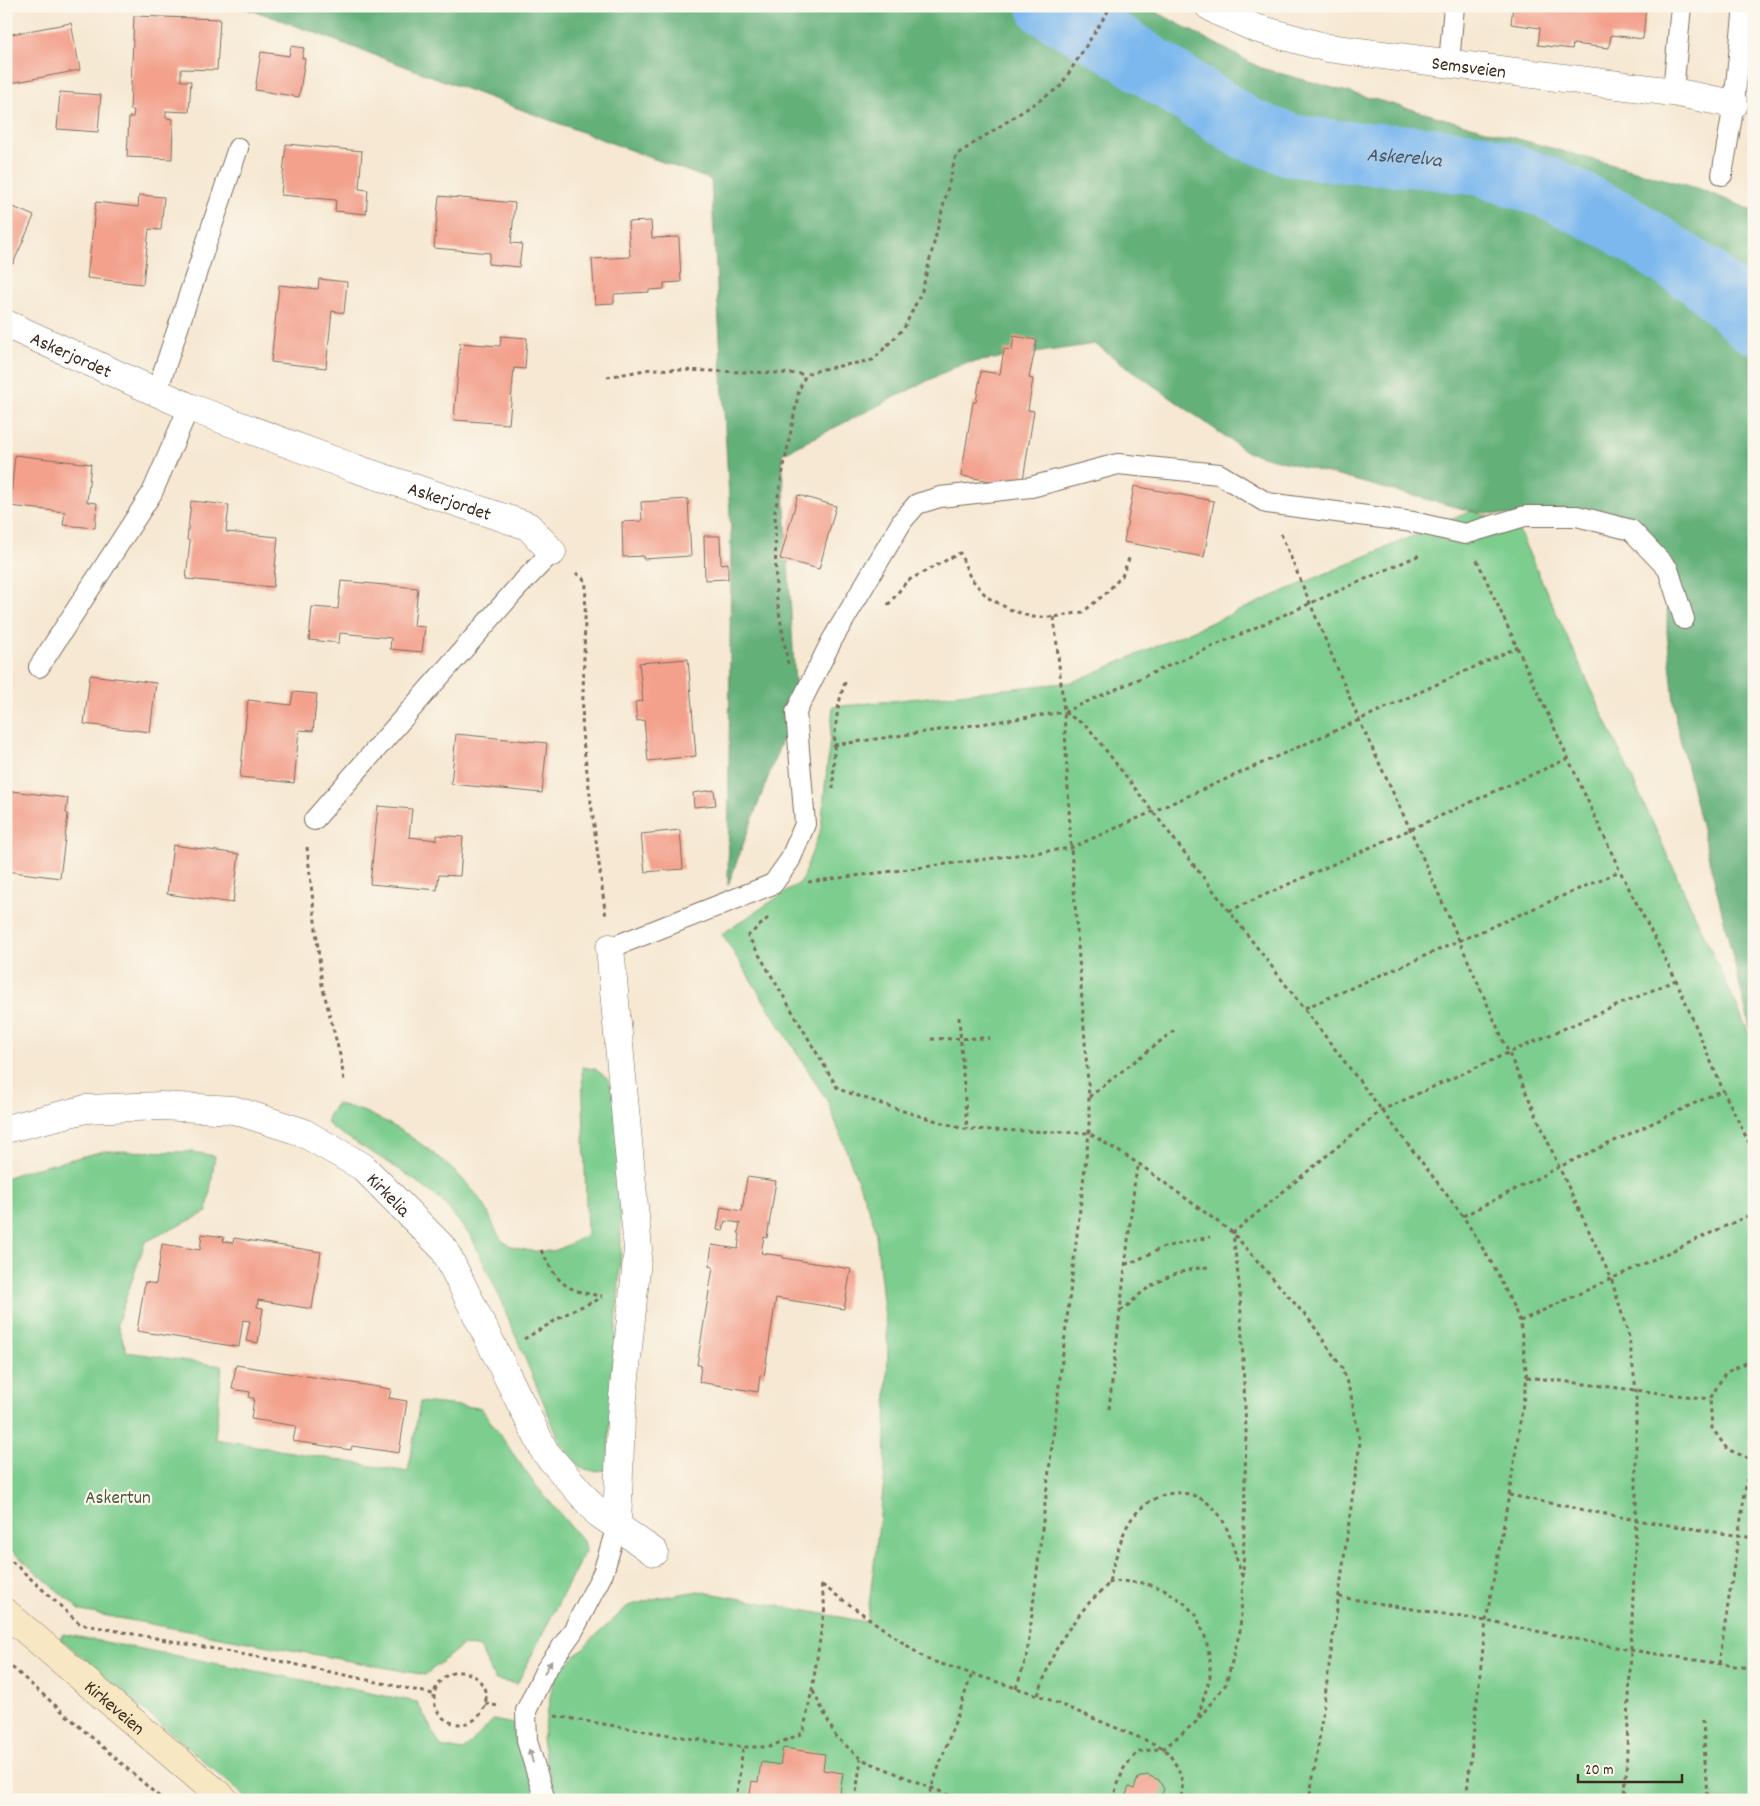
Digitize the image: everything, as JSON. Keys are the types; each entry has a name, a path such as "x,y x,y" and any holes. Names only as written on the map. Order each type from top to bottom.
{"main road":[{"name":"Kirkeveien","path":"6,1613 225,1800"}],"street":[{"name":"Semsveien","path":"1209,6 1255,28 1328,48 1674,92 1734,104"},
{"name":"Askerjordet","path":"6,324 189,407 354,468 528,526 552,552"},
{"path":"610,948 638,1249 621,1417 617,1526"},
{"name":"Kirkelia","path":"6,1129 86,1109 161,1106 234,1110 302,1132 363,1167 444,1249 545,1452 598,1513 654,1552"}],"lane":[{"path":"1449,63 1454,6"},
{"path":"1674,92 1681,6"},
{"path":"1722,175 1734,104 1744,6"},
{"path":"157,391 238,148"},
{"path":"39,667 152,493 189,407"},
{"path":"610,948 773,884 790,860 805,824 796,712 832,640 903,520 917,504 940,497 1031,487 1118,464 1219,474 1267,503 1413,522 1465,534 1525,516 1577,516 1631,530 1668,569 1684,619"},
{"path":"314,820 518,587 552,552"},
{"path":"545,1800 527,1741 526,1711 545,1671 573,1630 603,1573 617,1526"}],"path":[{"path":"606,377 651,369 806,374 873,360 904,328 922,291 956,155 1060,87 1109,7"},
{"path":"796,712 776,594 775,512 799,390 806,374"},
{"path":"1267,503 1359,720 1410,829 1508,1053 1610,1278 1629,1337 1636,1390 1636,1520 1625,1800"},
{"path":"834,745 1064,712 1465,534 1620,871 1676,980 1723,1090 1754,1153"},
{"path":"552,552 586,581 582,733 610,948"},
{"path":"883,612 907,581 960,553 970,577 986,597 1009,610 1032,617 1054,617 1083,612 1106,594 1122,576 1130,556"},
{"path":"1016,1688 1027,1656 1089,1132 1089,1097 1071,848 1064,712 1054,617"},
{"path":"808,882 1071,848 1518,647"},
{"path":"833,794 834,745 842,692 848,675"},
{"path":"1064,712 1088,727 1463,1216 1497,1272 1520,1321 1527,1377 1509,1496 1486,1621 1466,1800"},
{"path":"1229,911 1569,758"},
{"path":"314,820 307,842 322,984 341,1059 344,1081"},
{"path":"1305,1008 1620,871"},
{"path":"801,888 808,882 812,874"},
{"path":"774,912 748,936 838,1089 903,1111 967,1129 1089,1132 1139,1164 1233,1233 1311,1322 1342,1368 1360,1442 1309,1800"},
{"path":"1233,1233 1382,1110 1676,980"},
{"path":"959,1017 967,1129"},
{"path":"1089,1097 1177,1028"},
{"path":"931,1039 990,1038"},
{"path":"1463,1216 1559,1167 1723,1090"},
{"path":"1109,1409 1135,1179 1139,1164"},
{"path":"1520,1321 1754,1213"},
{"path":"1112,1800 1124,1768 1138,1752 1164,1748 1196,1722 1226,1684 1240,1631 1246,1431 1240,1292 1233,1233"},
{"path":"1125,1264 1131,1263 1164,1246 1210,1237"},
{"path":"497,1355 573,1310 600,1298 609,1297 572,1290 553,1275 541,1250"},
{"path":"1120,1310 1129,1305 1142,1292 1162,1280 1190,1270 1210,1267"},
{"path":"1719,1664 1738,1536 1752,1459 1727,1449 1712,1428 1710,1399 1726,1374 1748,1362 1754,1362"},
{"path":"1527,1377 1710,1399"},
{"path":"1038,1695 1053,1654 1089,1603 1108,1584 1122,1538 1132,1518 1142,1508 1156,1499 1172,1492 1185,1492 1201,1498 1222,1519 1243,1580"},
{"path":"1509,1496 1636,1520 1754,1538"},
{"path":"6,1556 80,1624 284,1662 433,1694"},
{"path":"1108,1584 1121,1582 1142,1583 1164,1589 1183,1602 1196,1615 1206,1639 1210,1659 1210,1677 1196,1722"},
{"path":"526,1711 743,1747 769,1747 803,1733 825,1607 821,1584 926,1659 1038,1695 1164,1748 1178,1765 1183,1791 1180,1800"},
{"path":"1338,1597 1486,1621 1631,1650 1754,1669"},
{"path":"6,1662 163,1800"},
{"path":"456,1672 465,1672 472,1675 484,1687 486,1704 476,1719 459,1725 443,1719 437,1712 433,1703 433,1694 441,1679 456,1672"},
{"path":"926,1800 972,1674"},
{"path":"812,1690 836,1737 861,1759 961,1800"},
{"path":"1703,1720 1707,1800"},
{"path":"736,1800 743,1747"},
{"path":"855,1800 861,1759"}],"green space":[{"path":"236,6 1145,6 1261,68 1700,189 1754,211 1754,1044 1676,722 1667,632 1668,569 1631,530 1471,511 1247,452 1095,344 961,364 782,454 796,702 728,885 731,533 711,180 264,14"},
{"path":"1471,511 1516,525 1754,1044 1754,1800 558,1800 551,1781 542,1740 554,1677 628,1606 657,1598 698,1591 867,1622 885,1474 888,1346 875,1226 828,1102 722,934 801,882 821,828 833,707 1073,682"},
{"path":"582,1067 595,1069 607,1078 615,1099 619,1134 621,1250 607,1470 594,1471 581,1468 561,1444 495,1287 472,1238 442,1201 405,1173 328,1124 328,1116 336,1104 355,1108 397,1128 457,1173 484,1205 498,1235 504,1242 521,1249 552,1251 587,1235"},
{"name":"Askertun","path":"104,1151 193,1152 215,1156 207,1212 145,1242 117,1324 127,1352 222,1366 215,1439 408,1472 420,1402 481,1408 533,1482 583,1541 585,1551 517,1684 495,1680 480,1648 463,1645 425,1675 81,1611 6,1546 6,1178 21,1172"},
{"path":"63,1634 417,1702 441,1747 463,1751 493,1720 519,1725 541,1800 249,1800 60,1638"}],"building":[{"path":"1513,6 1646,6 1643,39 1611,35 1609,48 1573,44 1572,49 1538,45 1540,28 1511,24"},
{"path":"134,16 220,19 217,70 181,69 181,81 191,81 189,112 166,111 166,118 173,119 172,159 127,157 129,117 133,117 134,110 130,110"},
{"path":"71,23 80,70 6,84 6,35"},
{"path":"291,46 304,48 302,58 305,59 299,97 255,90 261,52 289,56"},
{"path":"60,92 101,95 98,132 57,129"},
{"path":"286,144 362,151 359,189 368,190 366,214 335,211 336,200 281,195"},
{"path":"139,195 164,197 161,230 149,229 143,284 87,278 96,202 138,207"},
{"path":"439,196 515,203 511,243 522,244 519,267 488,264 490,253 434,248"},
{"path":"6,204 34,216 13,264 6,261"},
{"path":"651,221 652,238 679,237 681,282 664,283 664,289 649,290 649,292 614,294 614,303 595,304 592,259 630,257 628,222"},
{"path":"319,279 347,282 344,313 332,311 326,368 271,362 279,285 318,289"},
{"path":"501,336 527,338 525,369 514,368 509,424 454,420 460,343 500,346"},
{"path":"1014,336 1037,340 1029,378 1033,379 1028,410 1034,411 1022,486 961,476 973,402 976,402 981,371 1000,374 1004,349 1012,350"},
{"path":"15,455 91,464 87,502 97,503 95,528 63,525 65,512 10,506"},
{"path":"1134,486 1214,501 1204,557 1124,542"},
{"path":"798,495 836,506 819,569 780,559"},
{"path":"688,499 691,556 643,559 643,556 623,557 622,522 642,521 641,502"},
{"path":"191,501 229,505 226,532 278,537 273,587 186,579 190,541 187,540"},
{"path":"704,536 720,536 721,564 728,563 728,579 705,580"},
{"path":"341,581 418,588 414,626 425,627 422,652 390,649 391,638 340,633 339,643 309,640 312,607 338,609"},
{"path":"688,659 696,756 648,761 644,720 637,721 635,702 643,701 639,663"},
{"path":"90,675 156,683 150,732 84,724"},
{"path":"293,692 317,694 313,731 299,730 294,783 240,777 248,700 291,705"},
{"path":"456,734 547,743 542,793 451,784"},
{"path":"714,790 716,805 694,807 693,793"},
{"path":"12,791 68,798 66,813 68,814 60,878 6,871 6,835"},
{"path":"378,806 412,809 409,837 437,840 437,835 463,837 460,876 439,875 437,890 370,884"},
{"path":"680,830 683,869 645,872 641,834"},
{"path":"173,845 239,854 233,903 167,894"},
{"path":"747,1177 776,1181 767,1238 764,1237 761,1253 851,1269 844,1309 776,1298 764,1376 760,1375 758,1392 699,1382 701,1365 697,1365 713,1267 709,1266 712,1245 738,1249 740,1223 725,1221 723,1231 717,1230 721,1207 742,1211"},
{"path":"202,1234 224,1237 223,1241 233,1243 234,1238 321,1252 312,1309 258,1300 257,1307 263,1308 258,1343 246,1341 250,1321 243,1320 239,1347 137,1331 145,1282 156,1284 162,1244 200,1250"},
{"path":"236,1365 391,1389 389,1398 407,1401 399,1453 352,1446 351,1450 293,1441 296,1426 251,1419 254,1398 249,1398 250,1392 232,1389"},
{"path":"783,1748 825,1754 823,1770 843,1773 840,1793 845,1794 844,1800 749,1800 752,1781 758,1782 761,1762 780,1765"},
{"path":"1147,1775 1159,1780 1164,1789 1159,1800 1124,1800 1129,1787 1134,1789 1138,1778"}],"waterway":[{"name":"Askerelva","path":"1048,6 1114,43 1245,128 1290,145 1335,151 1423,157 1482,165 1549,188 1617,221 1704,278 1754,323"}]}
